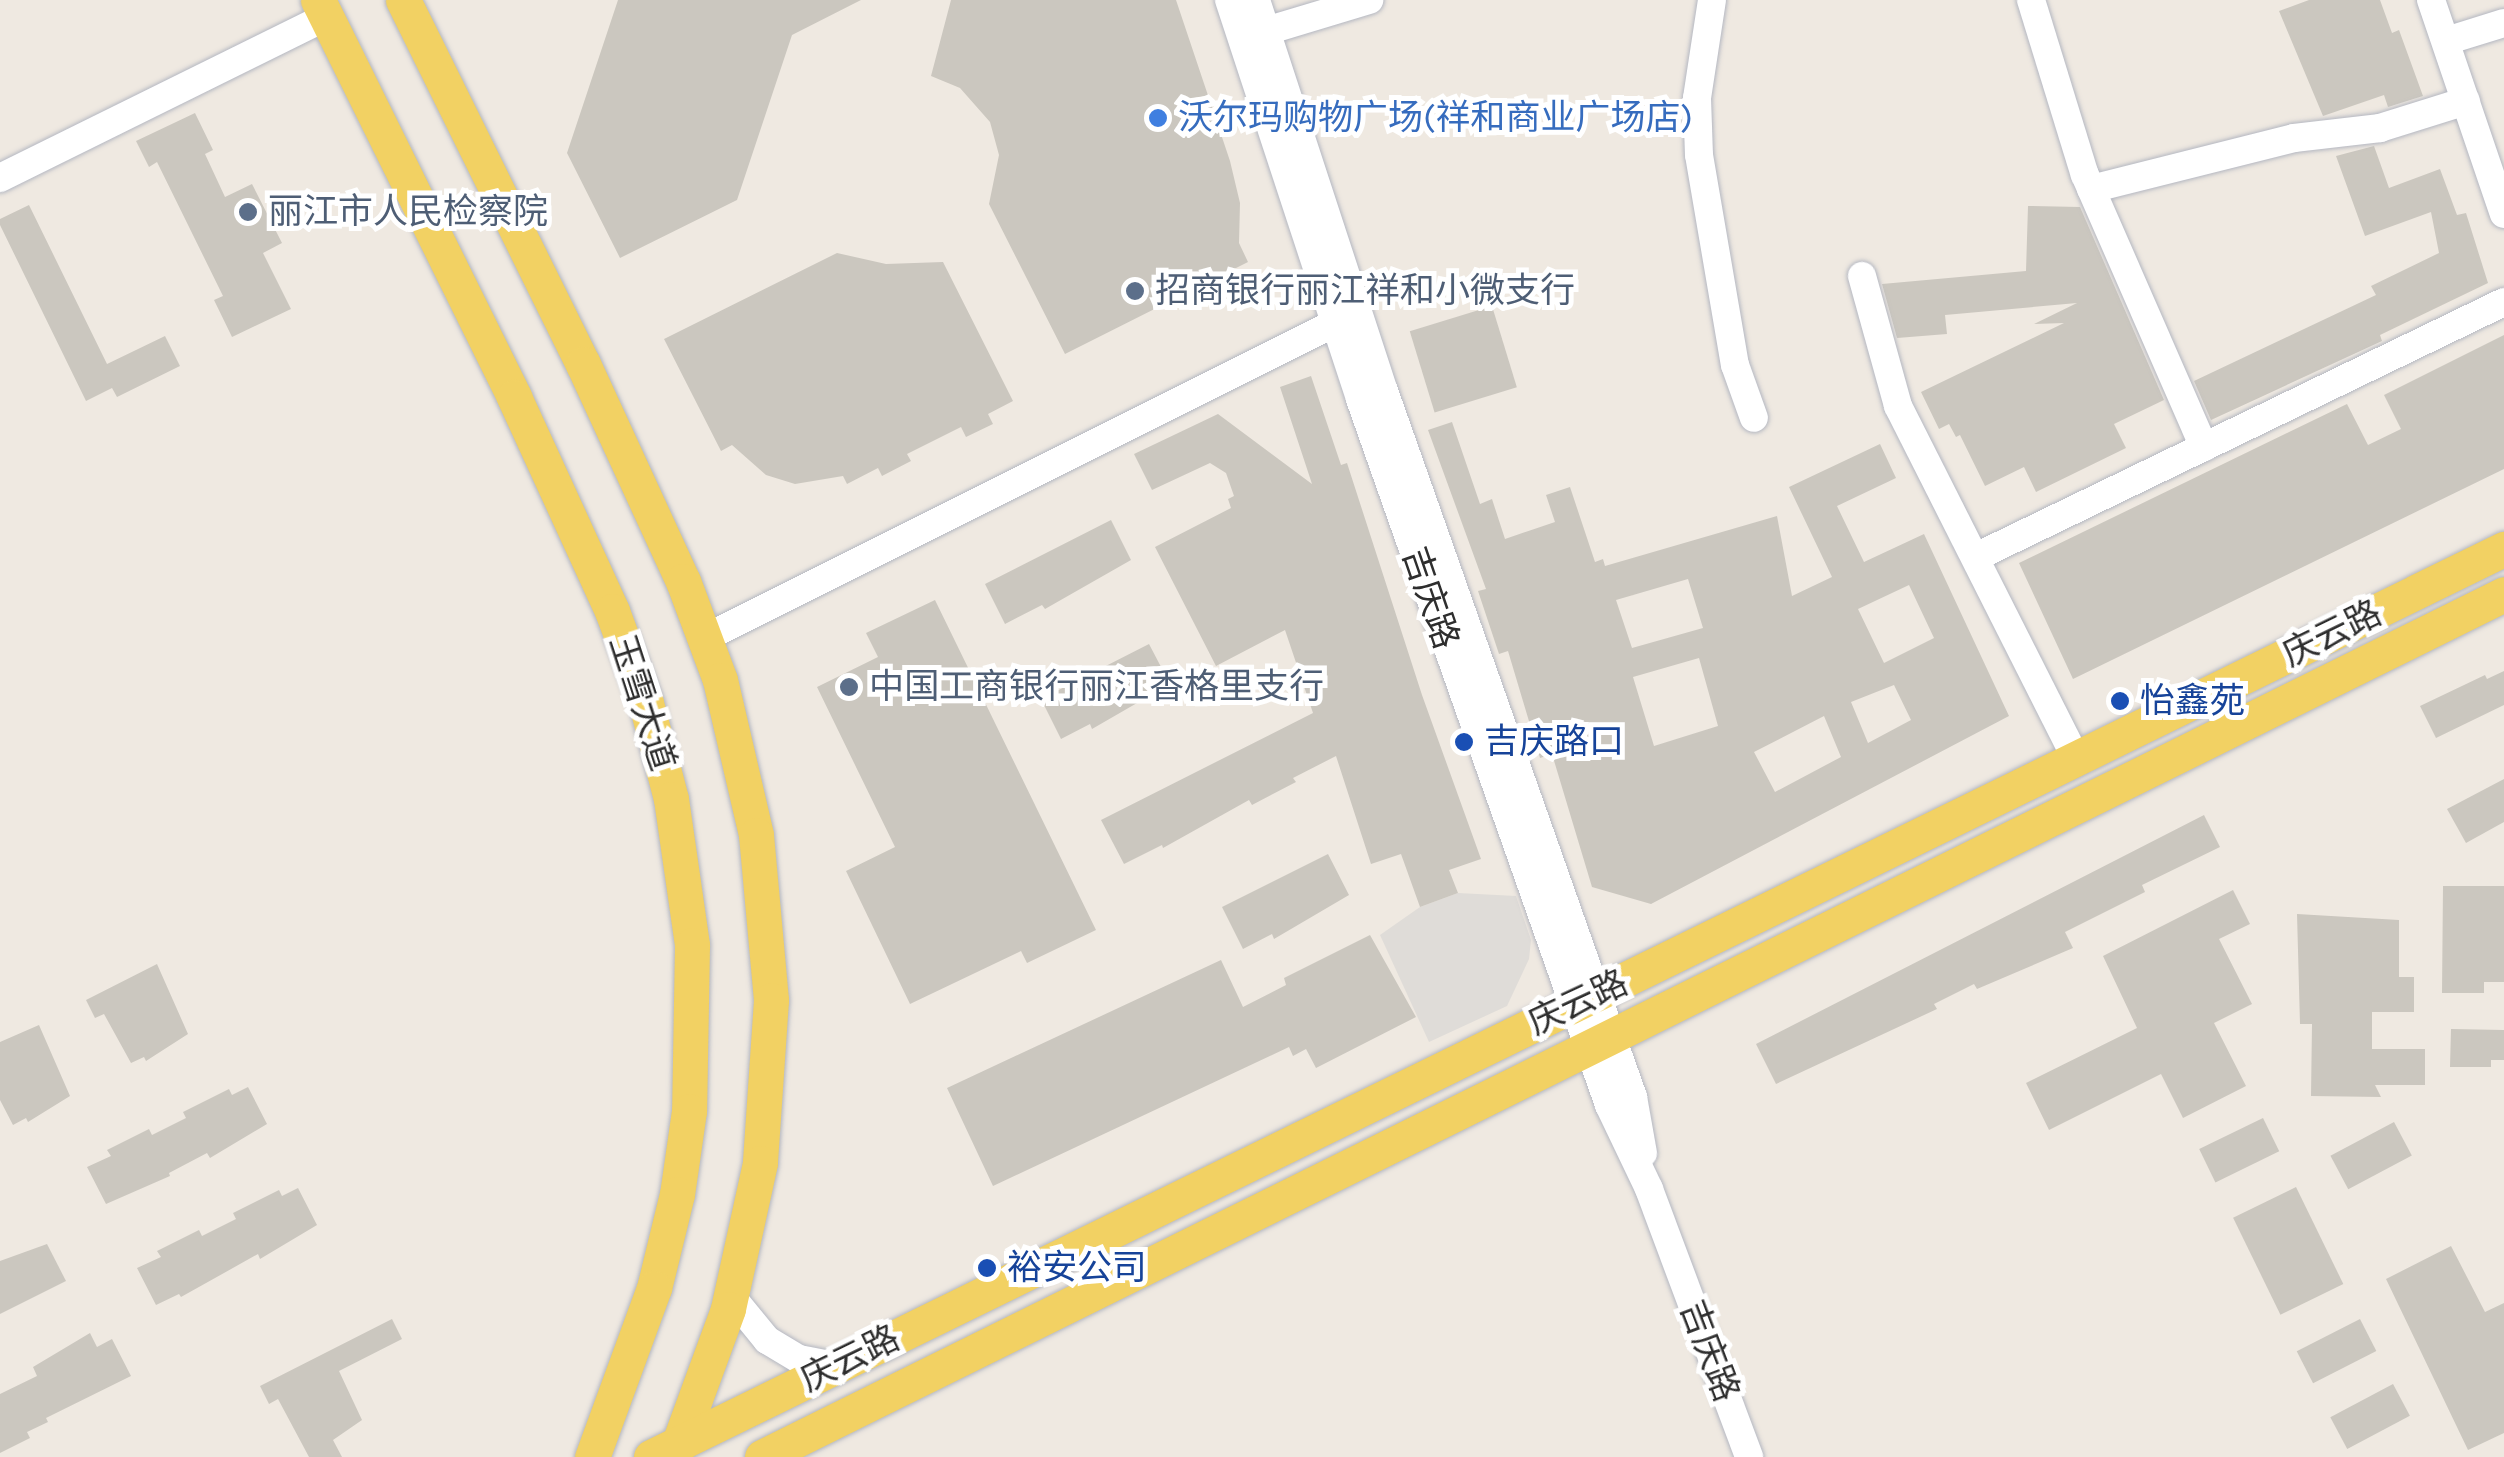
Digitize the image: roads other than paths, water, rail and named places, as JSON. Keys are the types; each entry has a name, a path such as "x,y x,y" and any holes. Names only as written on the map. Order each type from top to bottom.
{"main road":[{"path":"413,3 583,364 705,638 750,800 764,887 770,980 764,1134 731,1296 668,1452"},
{"name":"玉雪大道","path":"322,8 514,396 612,611 656,735 680,847 694,1000 684,1152 654,1288 592,1457"},
{"name":"庆云路","path":"668,1452 836,1366 2504,549"},
{"name":"庆云路","path":"762,1457 2504,594"}],"street":[{"name":"吉庆路","path":"1230,0 1335,324 1585,999"},
{"name":"吉庆路","path":"1256,0 1600,1042 1609,1105 1649,1189 1749,1457"},
{"path":"1266,31 1370,0"},
{"path":"1712,0 1697,98 1699,155 1735,366 1754,418"},
{"path":"2031,0 2090,189 2204,447"},
{"path":"2432,0 2504,214"},
{"path":"0,178 322,8"},
{"path":"2446,41 2504,22"},
{"path":"2090,189 2294,138 2380,128 2466,101"},
{"path":"1862,276 1898,406 2077,760"},
{"path":"1976,557 2504,302"},
{"path":"705,638 1335,324"},
{"path":"731,1296 767,1340 799,1358 836,1366"}],"place":[{"name":"沃尔玛购物广场(祥和商业广场店)","path":"1158,118"},
{"name":"丽江市人民检察院","path":"248,212"},
{"name":"招商银行丽江祥和小微支行","path":"1135,291"},
{"name":"中国工商银行丽江香格里支行","path":"849,687"},
{"name":"怡鑫苑","path":"2120,701"},
{"name":"吉庆路口","path":"1464,742"},
{"name":"裕安公司","path":"987,1268"}]}
